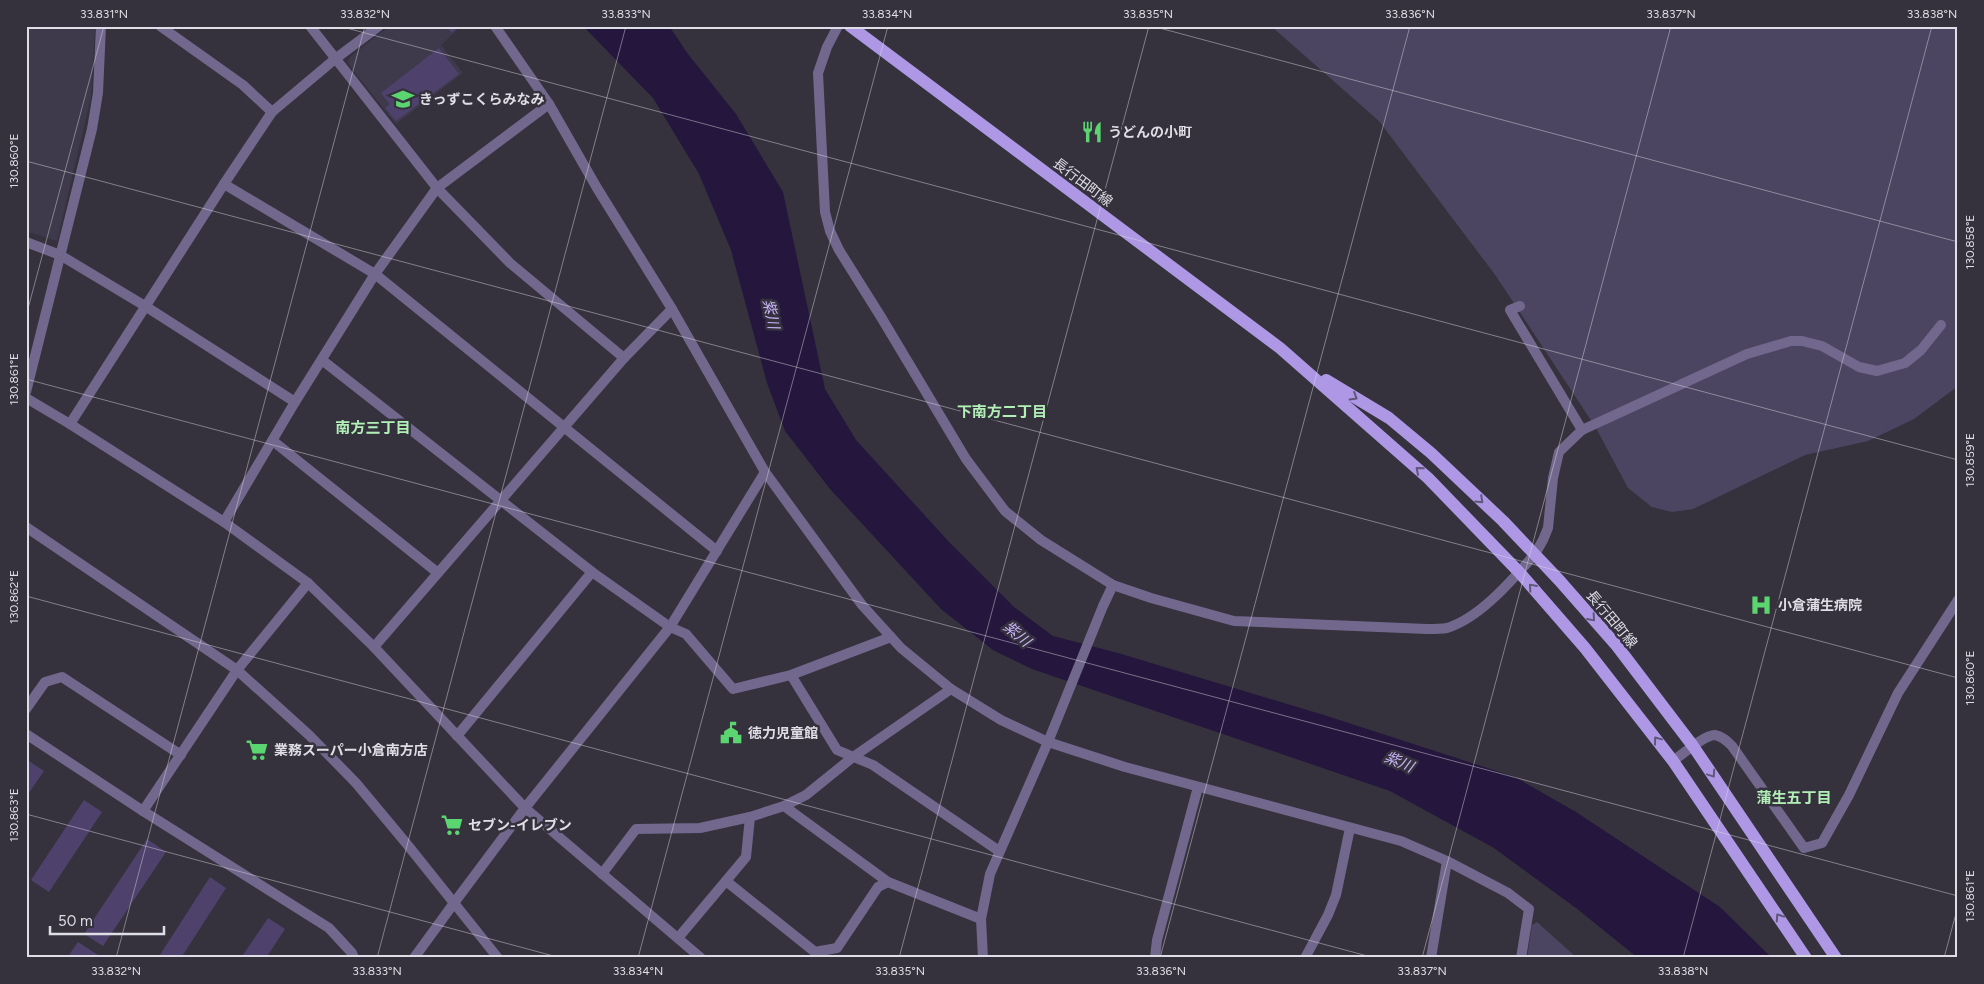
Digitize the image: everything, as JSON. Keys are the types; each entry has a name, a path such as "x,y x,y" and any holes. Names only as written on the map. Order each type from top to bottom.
{"main road":[{"name":"長行田町線","path":"850,26 1298,363 1428,478 1519,572 1585,648 1673,761 1806,958"},
{"name":"長行田町線","path":"1298,363 1389,418 1431,453 1535,554 1617,646 1693,746 1836,958"}],"street":[{"path":"26,392 92,129 98,93 101,26"},
{"path":"160,26 243,85 272,112"},
{"path":"310,26 437,188 510,263 624,358"},
{"path":"70,424 272,112 379,26"},
{"path":"495,26 549,104 597,188 672,309 765,472 862,605 901,648 951,689 1001,720 1048,742 1125,767 1401,841 1447,861 1508,893 1529,909 1521,958"},
{"path":"838,26 826,47 818,73 825,212 830,231 839,250 966,459 1005,511 1040,540 1113,585 1151,598 1234,621 1427,629 1445,628 1464,620 1480,609 1535,554 1544,540 1548,528 1553,478 1559,452 1582,430 1747,354 1791,341 1802,341 1822,346 1859,367 1877,371 1905,363 1921,350 1941,325"},
{"path":"224,522 295,402 375,274 437,188 549,104"},
{"path":"224,184 375,274 717,551"},
{"path":"26,242 60,255 145,306 295,402"},
{"path":"1520,306 1510,310 1582,430"},
{"path":"374,647 624,358 672,309"},
{"path":"322,360 592,572 670,627 686,634 733,688 791,675 891,637"},
{"path":"26,398 224,522 308,583 374,647 525,808 701,958"},
{"path":"273,441 438,573"},
{"path":"414,958 525,808 670,627 765,472"},
{"path":"26,527 237,670 309,735 356,783 498,958"},
{"path":"457,736 592,572"},
{"path":"144,811 237,670 308,583"},
{"path":"983,958 982,919 990,874 1048,742 1102,606 1113,585"},
{"path":"1673,761 1707,737 1715,735 1724,738 1732,746 1804,848 1822,843 1849,794 1898,693 1958,600"},
{"path":"791,675 837,750 873,765 999,852"},
{"path":"26,709 45,682 62,677 181,755"},
{"path":"602,874 636,829 700,828 750,817 784,806 806,795 854,757 951,689"},
{"path":"26,734 329,928 352,953 354,958"},
{"path":"1155,958 1157,940 1198,787"},
{"path":"784,806 888,882 982,919"},
{"path":"678,938 746,857 750,817"},
{"path":"1305,958 1336,896 1350,828"},
{"path":"1431,958 1447,861"},
{"path":"726,881 815,952 837,948 878,887 888,882"}],"shaded area":[{"path":"26,26 95,26 91,97 57,241 26,231"},
{"name":"きっずこくらみなみ","path":"390,26 461,26 441,45 463,73 396,124 348,62 350,57"},
{"path":"1271,26 1958,26 1958,386 1914,419 1868,441 1805,455 1693,509 1672,512 1652,507 1628,488 1596,428 1496,276 1379,121"},
{"path":"1537,922 1577,958 1527,958 1532,925"}],"water":[{"name":"紫川","path":"583,26 669,26 688,54 736,114 783,192 825,389 856,440 950,543 1014,607 1053,636 1118,653 1327,716 1515,777 1576,812 1720,907 1772,958 1638,958 1576,908 1494,848 1390,791 1032,669 993,650 941,609 830,489 785,431 767,383 731,250 699,174 653,98"}],"building":[{"path":"446,26 459,26 452,33"},
{"path":"439,48 459,74 396,121 385,108 390,104 381,93"},
{"path":"26,759 44,771 26,797"},
{"path":"84,800 102,812 49,892 31,880"},
{"path":"147,839 166,852 103,946 84,934"},
{"path":"210,877 226,888 181,958 158,958"},
{"path":"268,918 285,929 266,958 241,958"},
{"path":"78,942 98,955 96,958 67,958"}],"place":[{"name":"きっずこくらみなみ","path":"403,99"},
{"name":"うどんの小町","path":"1092,132"},
{"name":"小倉蒲生病院","path":"1761,605"},
{"name":"徳力児童館","path":"731,733"},
{"name":"業務スーパー小倉南方店","path":"257,750"},
{"name":"セブン-イレブン","path":"452,825"}],"district":[{"name":"下南方二丁目","path":"1002,412"},
{"name":"南方三丁目","path":"373,428"},
{"name":"蒲生五丁目","path":"1794,798"}]}
